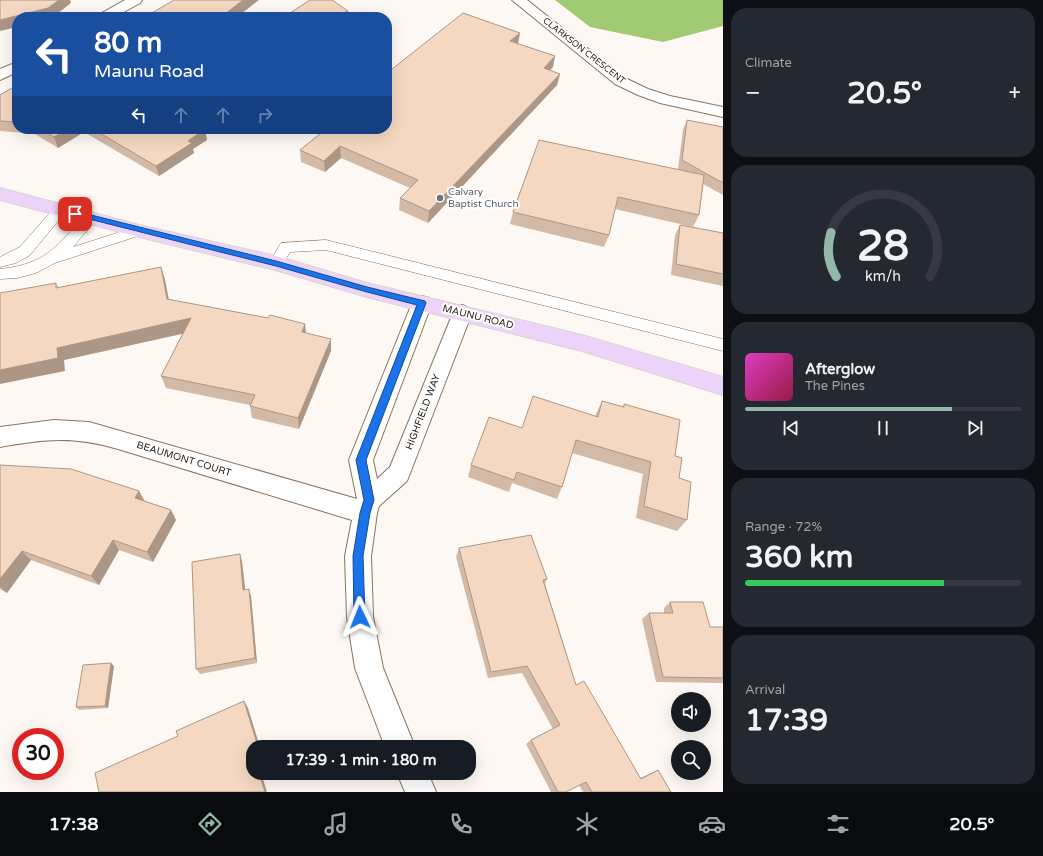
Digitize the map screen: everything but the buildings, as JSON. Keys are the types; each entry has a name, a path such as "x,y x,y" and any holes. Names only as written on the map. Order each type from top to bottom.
{"main road":[{"name":"MAUNU ROAD","path":"0,194 276,264 367,290 582,343 723,386"}],"street":[{"path":"114,12 135,0"},
{"name":"CLARKSON CRESCENT","path":"519,0 620,81 643,92 666,100 723,112"},
{"path":"0,75 12,69"},
{"path":"397,740 369,668 360,617 358,556 367,506 361,460 422,303"},
{"name":"HIGHFIELD WAY","path":"367,506 399,474 462,313"},
{"name":"BEAUMONT COURT","path":"0,437 36,430 73,430 94,433 367,506"},
{"path":"415,780 421,792"}],"lane":[{"path":"0,262 11,259 25,251 60,210"},
{"path":"55,258 91,217"},
{"path":"0,274 20,273 40,267 55,258 139,230"},
{"path":"276,264 286,247 326,245 723,345"}],"green space":[{"path":"555,0 723,0 723,26 663,42 590,27"}],"place":[{"name":"Calvary Baptist Church","path":"440,198"}],"route":[{"path":"75,214 276,264 367,290 422,303 412,325 361,460 369,500 365,513 358,556 360,617"}]}
